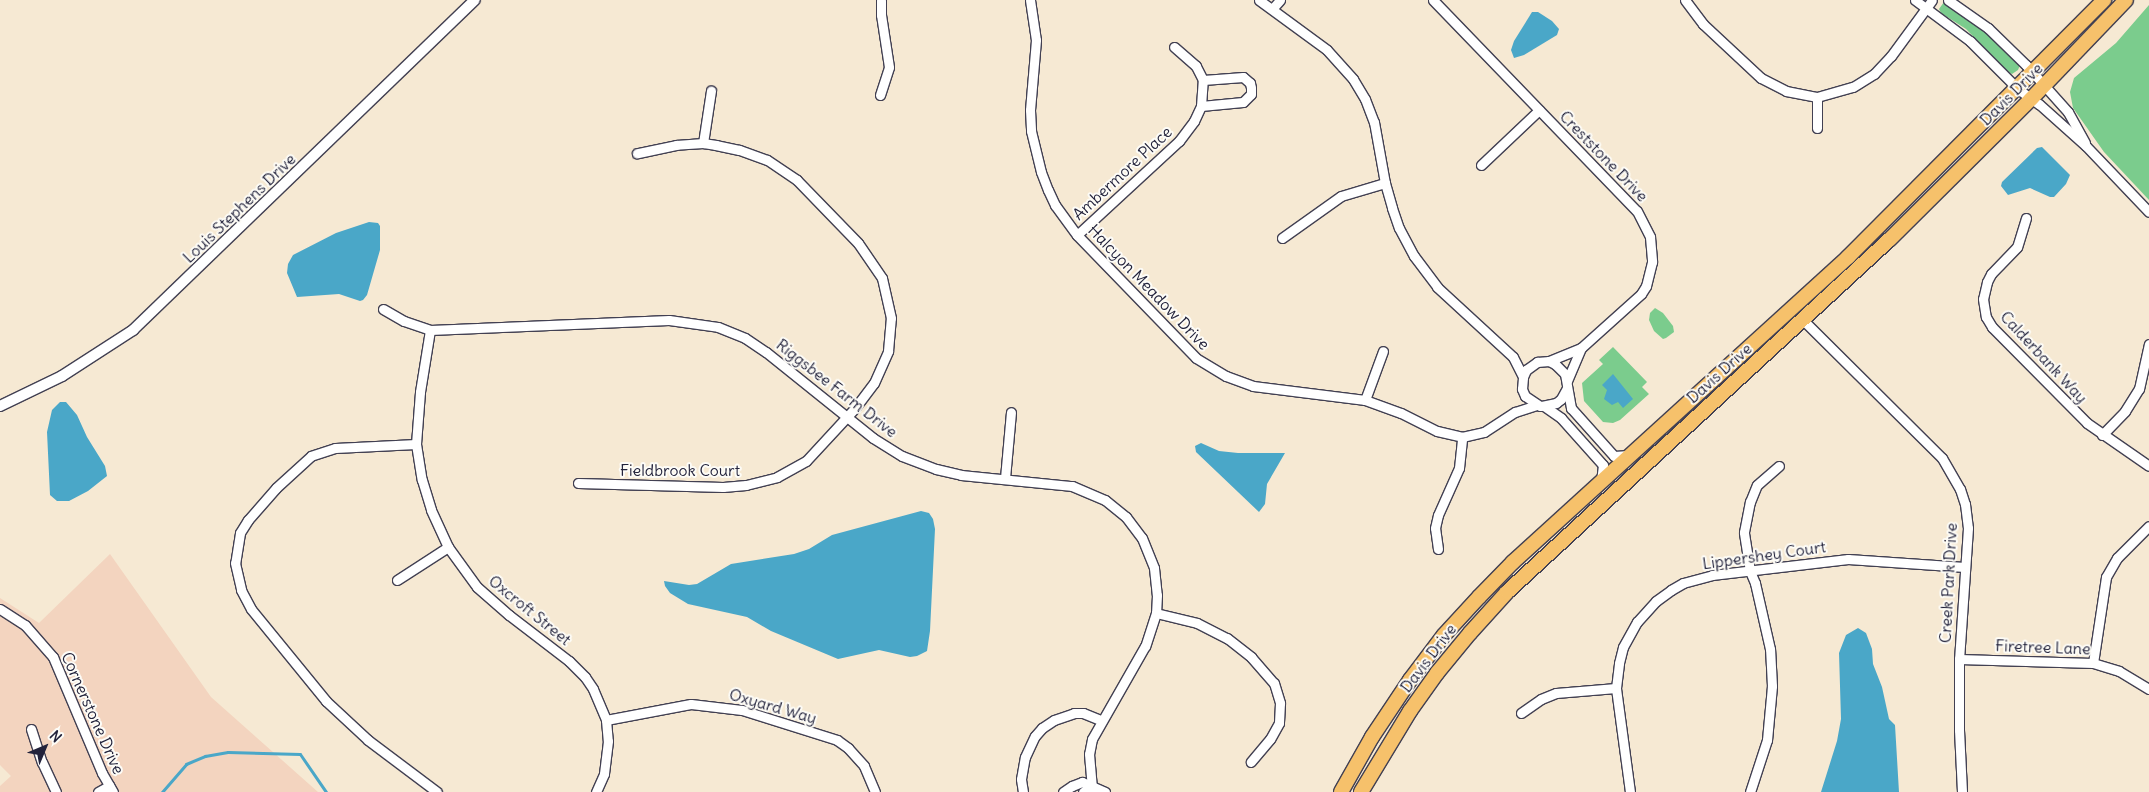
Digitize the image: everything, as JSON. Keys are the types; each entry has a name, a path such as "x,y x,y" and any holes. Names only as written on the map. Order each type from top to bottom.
{"main road":[{"name":"Davis Drive","path":"1341,792 1391,707 1444,635 1513,562 1848,257 2033,74 2104,0"},
{"name":"Davis Drive","path":"1361,792 1410,711 1437,673 1470,632 1507,592 1890,239 2044,86 2126,0"}],"street":[{"name":"Louis Stephens Drive","path":"0,406 62,376 133,330 475,0"},
{"path":"880,95 889,67 881,15 881,0"},
{"name":"Halcyon Meadow Drive","path":"1030,0 1036,40 1030,110 1035,152 1055,205 1077,235 1184,348 1209,367 1242,383 1268,390 1365,400 1402,413 1442,433 1462,437 1484,432 1515,412 1540,406"},
{"path":"1260,0 1327,50 1353,79 1365,99 1374,122 1385,183 1399,228 1424,271 1451,301 1513,357 1523,377"},
{"path":"1272,9 1280,0"},
{"name":"Creststone Drive","path":"1433,0 1637,211 1650,237 1652,262 1641,294 1581,348 1549,361"},
{"path":"1685,0 1703,24 1761,78 1786,91 1817,97 1853,87 1874,74 1891,56 1932,0"},
{"path":"1915,0 1970,41 2018,89 2086,146 2149,212"},
{"path":"1948,0 1988,28 2033,74 2068,112 2086,146"},
{"path":"1174,47 1196,66 1203,80 1243,78 1250,82 1251,94 1243,102 1202,106"},
{"name":"Ambermore Place","path":"1077,235 1179,142 1202,106 1203,80"},
{"path":"703,143 711,91"},
{"path":"1817,97 1817,128"},
{"path":"1481,166 1539,110"},
{"name":"Fieldbrook Court","path":"578,483 724,487 758,483 777,477 806,461 847,416 874,383 888,351 891,318 882,278 858,243 814,197 786,173 752,154 703,143 676,145 637,153"},
{"path":"1282,238 1334,200 1351,192 1385,183"},
{"name":"Calderbank Way","path":"2026,218 2016,247 1991,274 1983,290 1983,308 1992,327 2087,423 2149,466"},
{"name":"Riggsbee Farm Drive","path":"383,309 404,321 430,330 473,330 658,320 693,322 730,332 756,344 887,448 920,464 961,474 1078,488 1095,494 1117,509 1134,526 1149,554 1156,580 1156,613 1145,646 1100,720 1092,739 1090,754 1092,789"},
{"name":"Creek Park Drive","path":"1803,320 1947,465 1958,483 1965,504 1968,528 1959,659 1959,730 1962,792"},
{"name":"Oxcroft Street","path":"430,330 420,392 416,444 427,498 448,547 477,587 493,602 564,656 585,677 600,701 606,720 606,762 596,792"},
{"path":"2102,435 2137,394 2143,378 2149,344"},
{"name":"Creststone Drive","path":"1567,384 1581,348"},
{"path":"1365,400 1384,351"},
{"path":"1513,357 1537,362 1549,361 1561,368 1567,384 1571,408 1614,456 1630,455"},
{"path":"1515,412 1522,389 1523,377 1531,365 1537,362"},
{"path":"1540,406 1550,406 1561,399 1567,384"},
{"path":"1522,389 1530,401 1561,418 1603,464 1601,482"},
{"path":"1005,478 1011,412"},
{"path":"1438,549 1435,528 1438,515 1459,468 1462,437"},
{"path":"416,444 335,448 311,456 276,488 248,520 239,539 235,563 241,590 251,609 326,701 368,740 437,792"},
{"path":"1750,792 1767,740 1772,686 1767,632 1750,571 1744,532 1750,502 1757,485 1779,466"},
{"path":"2093,662 2106,577 2117,558 2149,526"},
{"path":"397,580 448,547"},
{"name":"Lippershey Court","path":"1630,792 1616,688 1619,663 1627,640 1637,622 1656,601 1671,590 1697,578 1861,558 1965,567"},
{"name":"Cornerstone Drive","path":"0,609 25,625 53,657 111,789"},
{"path":"1156,613 1197,623 1227,638 1256,662 1274,683 1280,703 1278,723 1270,739 1251,762"},
{"name":"Firetree Lane","path":"1959,659 2093,662 2119,671 2149,689"},
{"path":"1521,713 1541,699 1556,693 1616,688"},
{"name":"Oxyard Way","path":"606,720 691,704 742,710 837,740 848,748 864,766 875,792"},
{"path":"1023,792 1021,779 1025,757 1042,728 1054,720 1074,713 1083,713 1100,720"},
{"path":"31,730 42,762 56,792"},
{"path":"1063,792 1078,783 1105,792"},
{"path":"98,792 111,789"},
{"path":"1083,792 1092,789"}],"shaded area":[{"path":"110,554 211,697 318,792 0,792 0,786 11,776 0,765 0,598 39,623"}],"green space":[{"path":"1944,2 1983,26 2020,65 2018,70 2012,74 2007,71 1966,29 1941,13 1939,9"},
{"path":"2149,5 2149,200 2104,152 2073,108 2070,92 2074,78 2116,43"},
{"path":"1655,308 1663,313 1673,326 1674,332 1663,339 1654,331 1649,320 1650,313"},
{"path":"1613,347 1647,382 1642,387 1649,394 1620,420 1613,423 1603,422 1584,401 1582,383 1603,364 1599,360"}],"water":[{"path":"1532,12 1538,12 1552,21 1559,29 1557,35 1524,55 1514,58 1511,50 1514,41"},
{"path":"2042,147 2070,175 2066,184 2054,197 2030,188 2008,195 2001,186 2002,182 2037,148"},
{"path":"369,222 378,223 380,226 380,250 367,295 363,300 360,301 339,294 297,297 287,273 288,264 293,255 336,233"},
{"path":"1613,374 1633,399 1623,408 1618,402 1612,405 1604,399 1607,390 1602,385"},
{"path":"60,402 66,402 77,415 87,437 105,466 107,476 88,491 69,501 57,501 50,495 47,432 52,410"},
{"path":"1201,443 1219,451 1285,453 1267,484 1265,504 1259,512 1196,452 1195,446"},
{"path":"921,511 929,513 933,519 935,529 930,631 927,651 917,656 910,657 879,650 838,659 771,631 747,617 688,604 670,593 665,586 664,581 689,585 697,584 731,564 794,554 809,549 832,535"},
{"path":"1858,628 1866,633 1872,649 1873,664 1882,687 1889,719 1895,725 1899,792 1821,792 1837,741 1841,719 1839,653 1846,635"}],"waterway":[{"path":"162,792 186,764 205,756 228,752 300,754 326,792"}]}
